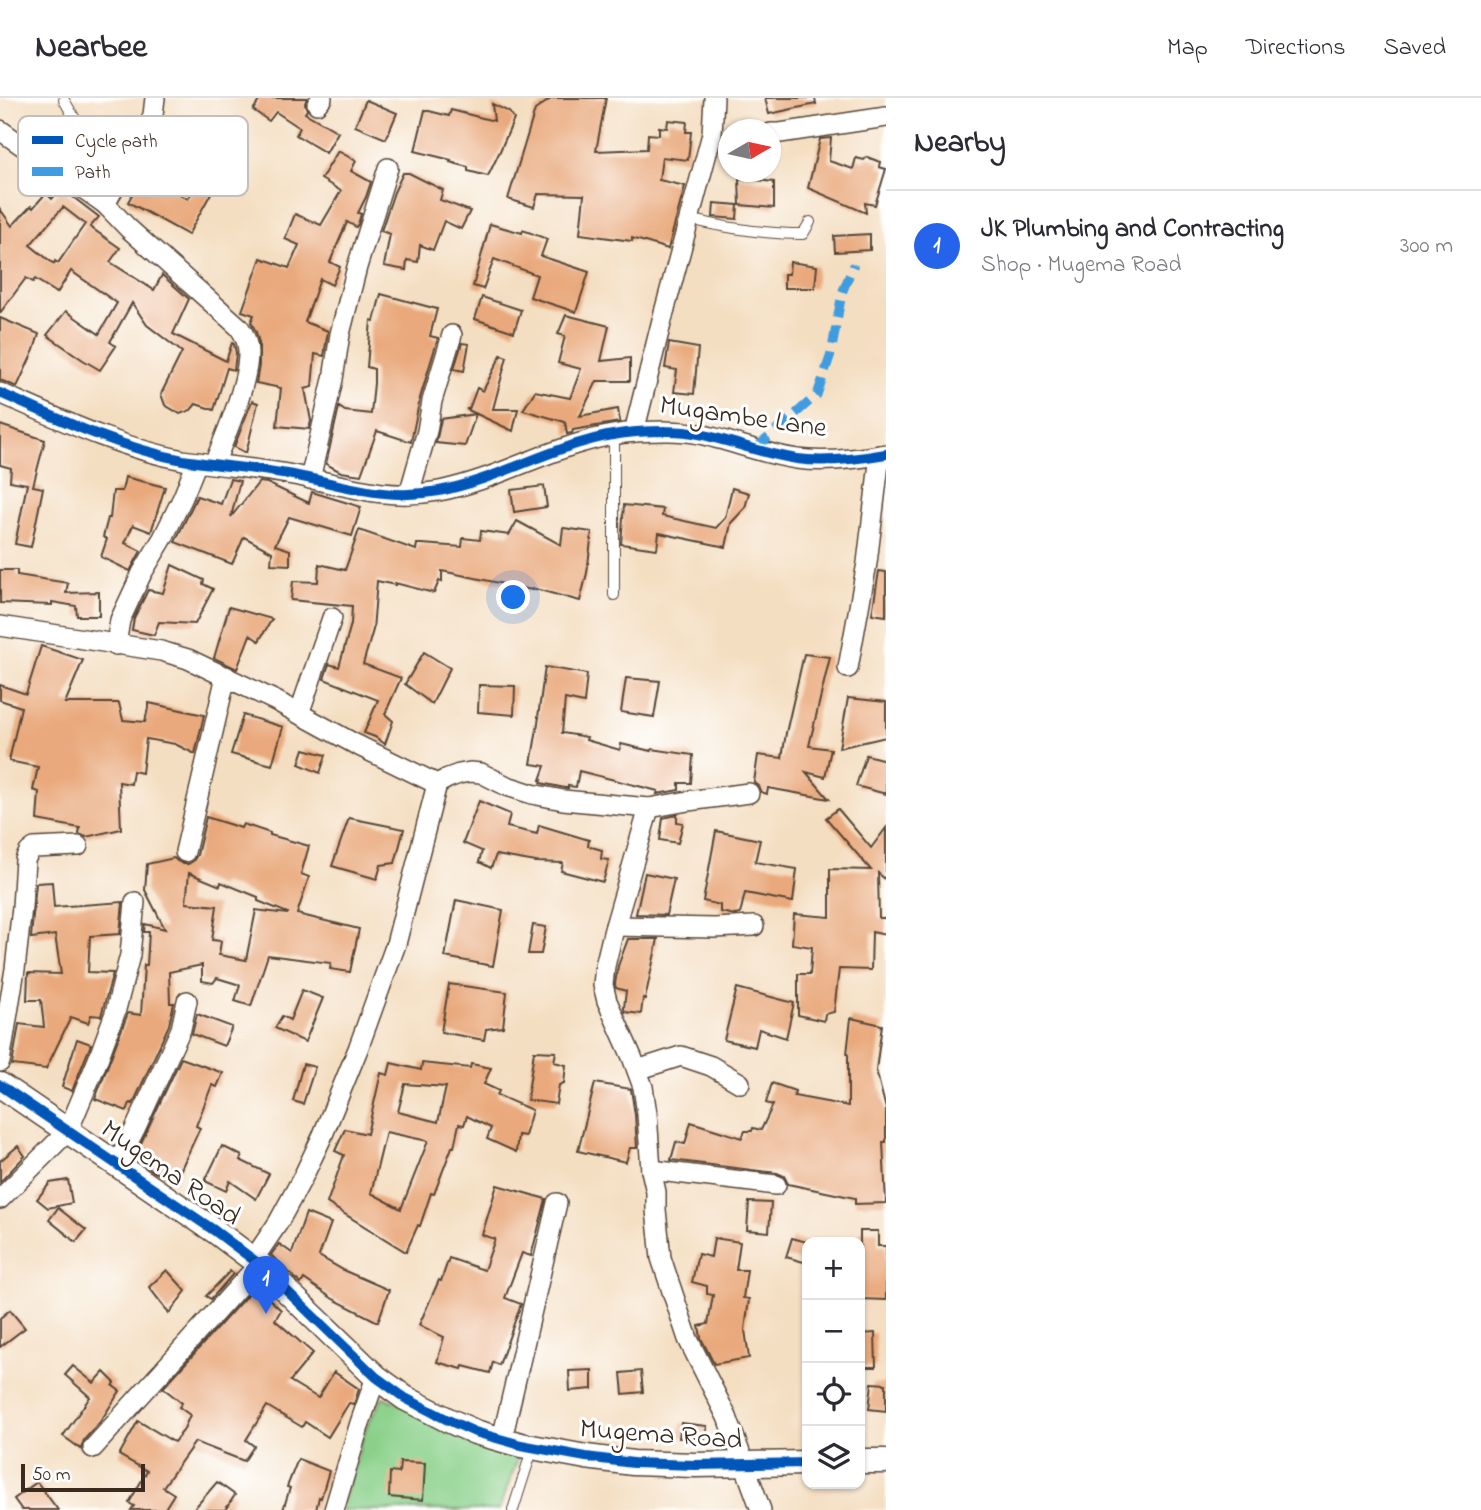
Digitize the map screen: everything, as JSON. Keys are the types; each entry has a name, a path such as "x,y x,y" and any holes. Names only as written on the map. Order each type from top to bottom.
{"street":[{"path":"153,116 155,98"},
{"path":"715,98 718,120"},
{"path":"781,133 886,117"},
{"path":"0,130 18,143"},
{"path":"634,432 689,219 718,139"},
{"path":"310,479 333,379 340,334 357,267 388,168"},
{"path":"93,196 240,327 248,352 239,398 206,463 183,497 142,573 120,621 116,645"},
{"path":"105,204 110,196"},
{"path":"409,494 452,335"},
{"name":"Mugambe Lane","path":"0,393 122,443 182,460 259,469 359,491 393,495 437,491 468,484 571,446 634,432 671,431 699,434 796,459 826,461 883,455"},
{"path":"848,668 883,455"},
{"path":"299,714 332,618"},
{"path":"0,626 161,651 188,659 437,784"},
{"path":"185,852 226,676"},
{"path":"437,784 459,774 481,773 507,786 532,794 563,800 649,808 749,793"},
{"path":"93,1448 256,1262 303,1177 358,1049 396,944 437,784"},
{"path":"649,808 615,926 603,985 607,1001 643,1087 648,1114 661,1258 670,1289 688,1339 727,1417 761,1510"},
{"path":"0,1062 15,969 25,860 34,848 78,846"},
{"path":"0,1199 68,1131 115,1013 130,955 135,902"},
{"path":"615,926 754,926"},
{"path":"117,1164 181,1029 187,1001"},
{"path":"637,1070 681,1056 710,1066 740,1083"},
{"name":"Mugema Road","path":"0,1085 215,1231 256,1262 376,1377 405,1398 448,1420 475,1432 502,1439 586,1457 633,1463 802,1463"},
{"path":"652,1170 776,1185"},
{"path":"502,1439 557,1203"},
{"path":"334,1510 376,1377"},
{"path":"865,1461 886,1461"}],"lane":[{"path":"64,100 73,116"},
{"path":"689,219 792,234 803,234 810,222"},
{"path":"614,435 614,595"},
{"path":"513,1510 533,1446"}],"green space":[{"path":"383,1397 520,1453 499,1510 341,1510 366,1427"}],"building":[{"path":"256,98 307,98 305,113 338,132 326,153 296,135 300,128 276,112 269,121 253,110 259,101"},
{"path":"552,98 606,98 596,151 647,149 648,134 659,135 659,127 667,128 668,120 687,122 686,132 691,132 688,160 662,157 659,180 685,186 668,249 632,238 632,241 580,234 584,195 538,194 534,207 508,199 535,110"},
{"path":"765,98 815,98 816,104 769,114"},
{"path":"366,100 397,113 386,139 355,126"},
{"path":"492,104 509,112 514,119 488,176 468,171 468,167 450,162 451,160 415,151 425,110 449,116 451,110 494,121"},
{"path":"831,138 829,161 853,169 856,158 864,160 867,157 880,162 879,167 886,169 875,205 865,203 866,213 808,188 820,139"},
{"path":"338,151 356,161 351,171 371,182 358,213 361,214 358,224 356,227 347,222 330,262 340,267 332,285 320,279 305,322 328,331 324,356 315,354 312,387 305,389 311,421 309,429 277,426 281,388 256,383 259,343 251,322 254,315 242,311 261,258 289,268 299,245 285,239 295,214 321,225 341,191 321,179"},
{"path":"403,173 409,173 443,190 440,200 470,211 461,229 444,221 433,250 420,245 418,262 407,260 406,270 384,266 390,234 381,231"},
{"path":"739,182 774,182 774,208 740,205"},
{"path":"43,196 52,199 54,196 71,196 99,217 90,227 120,248 110,262 154,290 162,275 189,299 173,334 226,361 232,343 234,344 234,370 227,368 214,410 196,404 191,410 180,414 165,405 161,394 182,352 147,325 132,303 110,342 116,346 100,370 47,335 66,311 99,334 117,303 71,271 57,293 35,279 33,282 26,278 0,313 0,209 12,226 31,206 33,208","holes":["63,207 85,224 58,263 55,261 54,264 30,245"]},
{"path":"131,196 183,196 188,199 190,196 209,196 188,235 128,202"},
{"path":"714,203 738,205 737,219 713,217"},
{"path":"490,224 522,233 523,230 547,239 541,256 589,272 576,312 530,297 537,275 494,259 483,289 473,286"},
{"path":"870,234 870,250 835,252 834,236"},
{"path":"790,262 817,266 815,288 784,288 784,274 789,274"},
{"path":"381,294 437,309 430,336 438,338 420,398 411,442 377,431 361,475 341,472 326,464 339,407 345,411 371,414 374,369 367,367 371,320 374,321"},
{"path":"482,297 521,310 514,332 475,319"},
{"path":"566,315 609,326 601,361 630,358 630,381 597,381 580,416 618,409 620,422 573,430 567,434 565,422 523,410 535,391 570,398 581,369 558,363 565,336 558,334"},
{"path":"0,318 39,334 17,387 0,380"},
{"path":"462,343 469,344 464,371 454,369"},
{"path":"669,343 698,348 694,394 674,392 677,370 665,368"},
{"path":"501,355 507,357 493,409 518,409 513,431 466,409 469,409 477,388 483,391"},
{"path":"252,401 258,403 246,453 234,447"},
{"path":"476,414 465,446 436,443 441,419"},
{"path":"0,425 45,440 33,486 43,488 31,547 15,544 27,484 10,481 11,468 0,465"},
{"path":"125,477 165,487 151,532 133,525 125,543 141,551 130,571 101,557 107,539 103,537 110,518 113,491 122,491"},
{"path":"230,479 240,481 231,517 259,482 267,483 309,503 312,492 361,507 352,536 289,517 275,545 290,550 290,565 271,564 272,552 244,537 232,564 175,542 197,496 221,504"},
{"path":"544,486 547,507 514,512 511,490"},
{"path":"732,488 749,493 745,508 731,523 726,547 659,533 657,549 621,544 624,505 663,509 662,516 716,528 725,518"},
{"path":"517,521 561,545 563,528 592,532 580,601 532,588 442,571 442,582 439,581 434,593 377,581 373,630 363,664 401,678 385,714 393,721 385,744 364,733 378,700 324,679 329,664 339,667 351,624 352,606 291,600 293,581 318,582 319,564 345,570 359,530 416,550 417,544 462,547 463,538 480,540 481,531 509,535"},
{"path":"172,565 204,580 203,584 213,589 195,624 159,622 154,635 132,630 134,618 148,590 163,593"},
{"path":"0,570 17,570 17,575 68,583 66,593 99,592 99,616 77,616 76,606 52,602 52,605 0,603"},
{"path":"879,571 886,572 886,616 872,614"},
{"path":"229,607 272,619 259,641 250,635 237,669 214,658"},
{"path":"41,646 83,660 65,703 119,703 123,720 145,722 149,703 204,715 195,754 175,744 146,739 142,773 133,771 131,784 119,782 121,829 86,837 79,834 80,828 37,820 39,792 33,790 38,767 9,761 21,707 0,700 0,685 26,694"},
{"path":"424,652 450,668 432,704 405,684"},
{"path":"804,654 830,657 809,746 831,749 825,777 806,772 829,799 768,788 767,794 761,792 754,782 758,755 782,758"},
{"path":"545,667 587,674 584,703 565,699 562,733 587,737 586,740 620,750 621,744 651,751 693,755 691,783 679,783 679,790 657,794 658,791 579,771 576,787 565,788 541,783 545,766 531,764"},
{"path":"626,678 660,681 654,717 621,712"},
{"path":"479,685 515,686 514,715 478,712"},
{"path":"848,698 886,702 886,737 839,748"},
{"path":"243,715 283,727 272,765 231,754"},
{"path":"304,749 326,755 320,773 299,764"},
{"path":"866,755 886,760 886,794 856,786"},
{"path":"479,801 510,814 507,827 537,834 539,825 589,840 588,846 602,850 601,859 609,860 603,882 561,871 563,863 536,862 496,855 491,868 479,862 482,851 463,843"},
{"path":"838,809 871,848 886,828 886,880 878,873 879,918 886,918 886,935 872,932 871,970 839,969 834,1012 825,1014 824,1021 798,1015 798,974 810,974 812,947 792,944 794,914 830,917 830,869 871,870 826,818"},
{"path":"677,815 677,822 683,823 678,843 660,840 663,818"},
{"path":"206,817 241,828 243,824 309,846 301,874 309,877 297,914 359,929 350,972 330,969 331,963 268,955 251,1006 235,1001 240,985 217,978 213,983 202,981 202,965 169,972 170,1003 174,1003 169,1025 133,1104 130,1103 127,1111 95,1099 128,1013 141,1015 149,932 144,932 145,924 165,929 145,890 147,864 174,858 188,864 197,855","holes":["189,873 220,886 221,882 288,913 256,910 246,960 219,955 221,941 212,940 217,906 186,903"]},
{"path":"349,818 404,829 395,863 381,865 377,879 332,866"},
{"path":"716,831 760,840 755,862 797,869 793,902 745,893 740,914 735,915 720,912 720,905 703,901"},
{"path":"645,873 674,879 666,915 636,914"},
{"path":"52,882 54,907 123,902 120,934 90,936 88,972 113,973 101,1016 91,1015 88,1023 71,1017 46,1069 12,1065 19,1024 44,1027 41,1000 27,1000 28,973 61,974 55,935 31,938 36,883"},
{"path":"456,900 503,910 493,966 445,957"},
{"path":"533,925 546,927 541,954 528,954"},
{"path":"628,939 658,939 641,1014 625,1012 626,991 616,988 615,984 618,966"},
{"path":"449,984 507,992 503,1027 486,1029 484,1040 441,1032"},
{"path":"737,988 794,1003 786,1038 759,1029 755,1047 724,1040"},
{"path":"302,990 323,998 305,1042 275,1028 282,1016 290,1020"},
{"path":"197,1014 232,1027 224,1046 192,1034"},
{"path":"851,1018 882,1025 876,1070 886,1109 886,1142 883,1142 886,1203 855,1204 855,1198 788,1184 784,1176 777,1173 671,1160 676,1142 685,1144 691,1122 742,1138 745,1131 752,1131 753,1128 761,1130 773,1105 766,1103 772,1083 795,1091 794,1096 848,1106 847,1054"},
{"path":"77,1039 91,1044 72,1091 62,1087"},
{"path":"534,1051 556,1052 554,1062 566,1065 564,1083 559,1085 556,1104 527,1100"},
{"path":"181,1058 223,1073 217,1087 212,1085 196,1126 200,1128 175,1182 134,1158"},
{"path":"391,1063 421,1070 422,1063 470,1068 471,1064 491,1068 484,1084 499,1091 497,1095 532,1110 525,1136 518,1135 516,1152 487,1139 491,1128 467,1116 464,1125 459,1124 454,1147 406,1252 327,1203 344,1155 335,1151 345,1129 367,1134 381,1073 388,1075","holes":["405,1084 446,1087 438,1122 398,1112","386,1132 428,1141 401,1209 371,1193"]},
{"path":"303,1064 315,1067 303,1104 293,1101"},
{"path":"595,1083 631,1089 637,1148 630,1148 626,1162 578,1151"},
{"path":"18,1146 25,1156 0,1182 0,1161"},
{"path":"222,1146 242,1156 240,1160 269,1174 256,1199 230,1181 226,1191 205,1181"},
{"path":"68,1180 72,1203 48,1208 37,1199 50,1183"},
{"path":"497,1185 546,1199 531,1256 522,1253 505,1298 521,1304 499,1365 493,1362 490,1373 437,1362 444,1337 419,1325 449,1258 484,1270 495,1239 482,1235"},
{"path":"749,1202 771,1203 769,1232 747,1230"},
{"path":"58,1208 86,1230 76,1242 49,1220"},
{"path":"306,1213 331,1223 319,1256 345,1271 389,1290 378,1322 333,1299 304,1279 301,1284 271,1255 279,1244 292,1253"},
{"path":"860,1231 878,1231 878,1246 886,1246 886,1300 865,1299 865,1237 860,1237"},
{"path":"714,1238 740,1242 736,1270 747,1270 743,1298 749,1299 745,1330 749,1358 714,1364 701,1338 699,1326 708,1324 713,1295 707,1294 707,1286 692,1282 698,1254 711,1257"},
{"path":"792,1238 802,1241 802,1262 786,1257"},
{"path":"167,1270 186,1291 169,1313 149,1287"},
{"path":"230,1271 233,1274 211,1299 206,1296"},
{"path":"257,1284 281,1310 275,1320 313,1353 290,1381 318,1398 334,1372 359,1389 354,1404 349,1403 328,1437 305,1422 302,1427 267,1406 246,1440 254,1446 244,1461 195,1442 163,1487 174,1494 164,1510 131,1510 134,1506 129,1503 147,1471 119,1455 138,1421 174,1442 183,1431 190,1415 179,1407 182,1403 163,1388"},
{"path":"10,1310 25,1328 0,1347 0,1318"},
{"path":"875,1333 876,1367 865,1367 865,1334"},
{"path":"73,1366 94,1383 104,1372 115,1383 113,1386 120,1391 100,1422 84,1440 81,1449 63,1436 90,1397 65,1375"},
{"path":"592,1370 592,1389 570,1391 569,1371"},
{"path":"641,1371 643,1392 623,1394 621,1373"},
{"path":"872,1383 886,1384 886,1411 869,1409"},
{"path":"681,1423 707,1426 705,1438 679,1438"},
{"path":"298,1459 329,1471 316,1510 283,1510 290,1488 287,1487"},
{"path":"400,1462 425,1463 423,1500 389,1497 390,1472 399,1473"},
{"path":"37,1482 58,1510 22,1510 14,1499"},
{"path":"217,1482 235,1495 225,1510 193,1510"}],"marked path":[{"path":"755,449 817,395 831,354 842,293 854,264"}],"cycle path":[{"path":"0,393 90,432 159,455 279,473 383,493 419,494 464,485 560,449 610,435 636,432 691,433 772,454 819,461 886,454"},
{"path":"0,1085 215,1231 259,1264 376,1377 405,1398 448,1420 475,1432 521,1445 633,1463 802,1463"}],"place":[{"name":"JK Plumbing and Contracting","path":"266,1314"}]}
